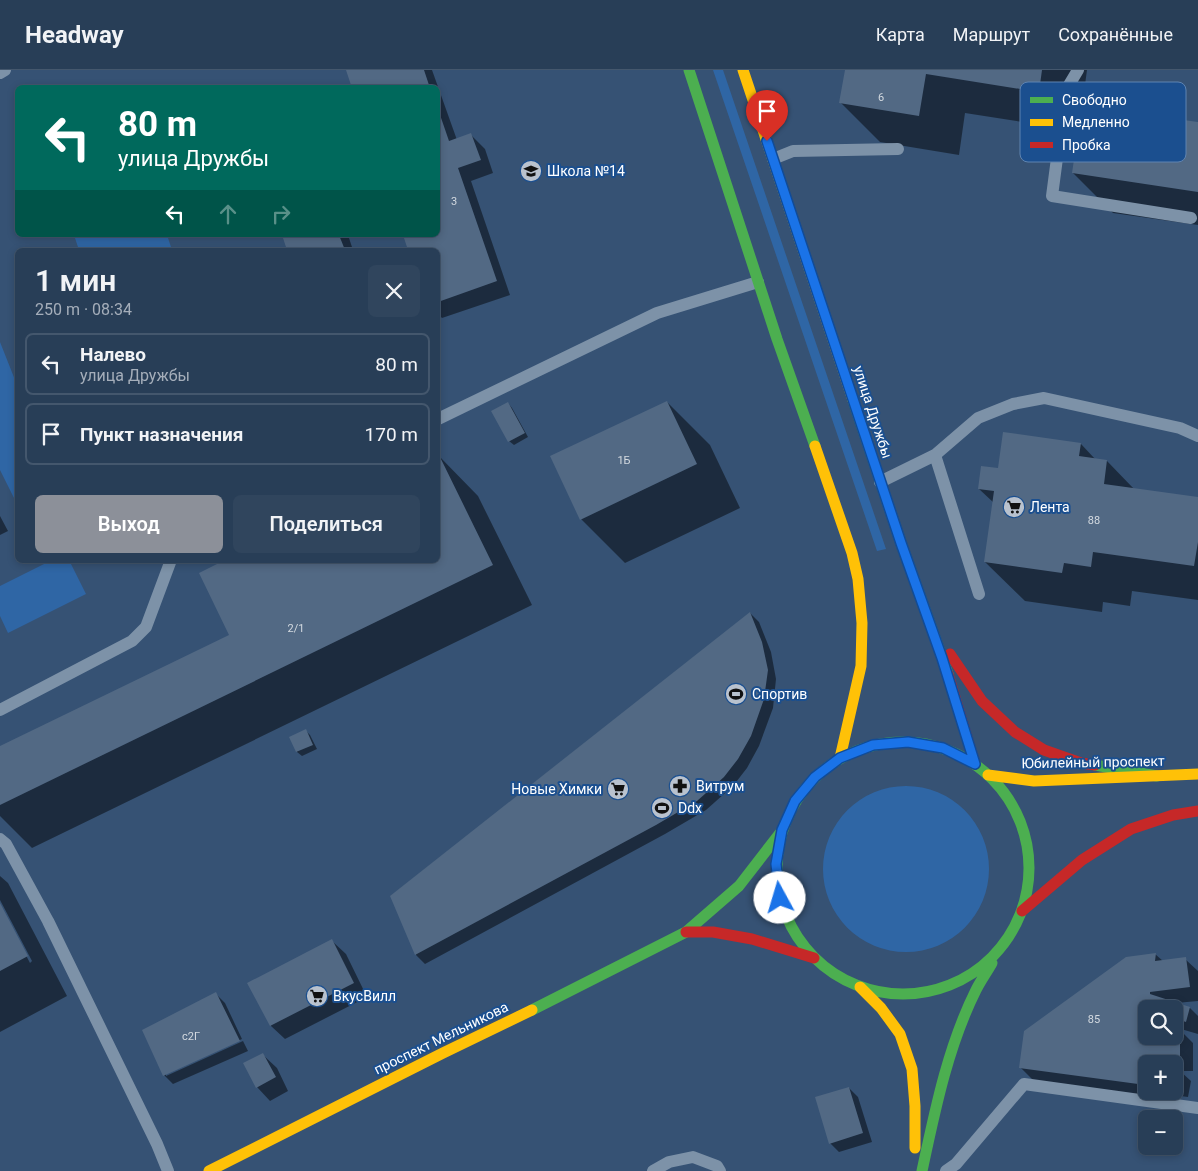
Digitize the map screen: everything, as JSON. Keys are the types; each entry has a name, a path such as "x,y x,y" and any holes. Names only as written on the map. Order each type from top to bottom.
{"main road":[{"path":"689,70 758,282 852,553 858,579 862,622 861,666 840,758"},
{"name":"улица Дружбы","path":"743,70 880,482 931,625 975,764"},
{"path":"931,625 982,701 1015,732 1044,750 1081,763 1157,776"},
{"path":"999,950 966,978 925,993 882,993 860,987 837,976 814,958 792,931 780,898 776,864 782,830 795,801 815,777 840,758 873,745 908,742 943,748 975,764 988,775 1012,804 1026,838 1029,875 1022,911"},
{"name":"Юбилейный проспект","path":"988,775 1034,781 1198,774"},
{"path":"922,1171 936,1108 962,1023 976,989 1022,911 1082,860 1132,829 1173,815 1198,811"},
{"name":"проспект Мельникова","path":"209,1171 686,932 739,886 782,830"},
{"name":"проспект Мельникова","path":"686,932 713,932 752,939 814,958"},
{"path":"860,987 881,1008 900,1034 912,1069 915,1106 914,1171"}],"lane":[{"path":"0,72 5,70"},
{"path":"1071,82 1078,70"},
{"path":"773,159 794,151 898,149"},
{"path":"1056,162 1052,196 1191,218"},
{"path":"440,418 658,312 758,282"},
{"path":"880,482 934,455 978,418 1013,404 1044,398 1180,428 1198,436"},
{"path":"934,455 979,594"},
{"path":"0,710 132,641 146,627 170,563"},
{"path":"0,839 6,844 48,922 157,1144 168,1171"},
{"path":"946,1171 956,1164 1024,1084 1198,1108"},
{"path":"653,1171 669,1162 693,1157 717,1166 720,1171"}],"shaded area":[{"path":"713,70 723,70 886,549 877,551"},
{"path":"75,237 168,237 171,248 78,248"},
{"path":"0,342 15,380 15,500 0,470"},
{"path":"46,563 70,563 86,594 8,633 0,616 0,586"},
{"path":"906,786 930,790 945,796 970,817 979,830 985,845 989,869 985,893 979,908 958,933 945,942 930,948 906,952 882,948 867,942 842,921 833,908 827,893 823,869 827,845 833,830 854,805 867,796 882,790"}],"building":[{"path":"346,70 424,70 429,85 351,85"},
{"path":"845,70 1042,70 1040,82 1020,82 1020,89 926,74 919,116 839,103"},
{"path":"440,115 449,141 471,133 481,160 458,168 497,281 440,301 440,248 407,248 404,237 440,237"},
{"path":"1186,120 1198,122 1198,192 1072,173 1074,162 1186,162"},
{"path":"283,237 340,237 344,248 286,248"},
{"path":"667,401 697,464 580,520 550,456"},
{"path":"508,402 525,433 508,442 491,411"},
{"path":"1003,432 1081,443 1079,456 1107,460 1104,484 1198,497 1198,542 1194,566 1093,552 1091,567 1064,563 1062,573 984,562 994,491 978,489 981,466 998,468"},
{"path":"440,457 493,565 0,805 0,746 229,635 199,573 219,563 440,563"},
{"name":"Новые Химки","path":"750,612 762,642 768,670 764,699 751,736 738,759 724,777 697,801 656,825 415,955 390,896"},
{"path":"306,729 313,745 296,752 289,737"},
{"path":"0,903 28,956 0,971"},
{"path":"332,939 354,983 270,1026 247,983"},
{"path":"1156,953 1155,961 1186,957 1190,987 1150,992 1150,994 1168,1000 1138,1000 1138,1045 1180,1045 1180,1055 1138,1055 1138,1084 1019,1068 1024,1031 1126,957"},
{"path":"216,992 240,1041 163,1076 142,1030"},
{"path":"1183,1005 1190,1007 1186,1022 1183,1021"},
{"path":"263,1053 276,1077 256,1088 243,1063"},
{"path":"849,1087 863,1133 829,1144 815,1097"}],"traffic: fast":[{"path":"689,70 777,339 815,446"},
{"path":"853,400 948,674"},
{"path":"903,742 928,745 951,752 973,763 992,779 1008,798 1019,820 1026,843 1029,868 1026,893 1019,916 1008,938 992,957 973,973 951,984 928,991 903,994 878,991 855,984 833,973 814,957 798,938 787,916 780,893 777,868 780,843 787,820 798,798 814,779 833,763 855,752 878,745 903,742"},
{"path":"1095,765 1157,776"},
{"path":"532,1010 686,932 739,886 780,833"},
{"path":"922,1171 950,1056 966,1011 992,963"}],"traffic: slow":[{"path":"743,70 853,400"},
{"path":"815,446 852,553 858,579 862,623 861,666 840,758"},
{"path":"988,775 1034,781 1198,774"},
{"path":"860,987 881,1008 900,1034 912,1069 915,1106 915,1148"},
{"path":"209,1171 532,1010"}],"traffic: jam":[{"path":"950,654 982,701 1015,732 1044,750 1081,763 1095,765"},
{"path":"948,674 975,764"},
{"path":"1022,911 1082,860 1131,829 1173,815 1198,811"},
{"path":"686,932 713,932 752,939 814,958"}],"place":[{"name":"Школа №14","path":"531,171"},
{"name":"Лента","path":"1014,507"},
{"name":"Спортив","path":"736,694"},
{"name":"Витрум","path":"680,786"},
{"name":"Новые Химки","path":"618,789"},
{"name":"Ddx","path":"662,808"},
{"name":"ВкусВилл","path":"317,996"}],"route":[{"path":"767,141 901,543 942,658 975,764 943,748 908,742 873,745 840,758 815,777 795,801 782,830 776,864 780,898"}]}
